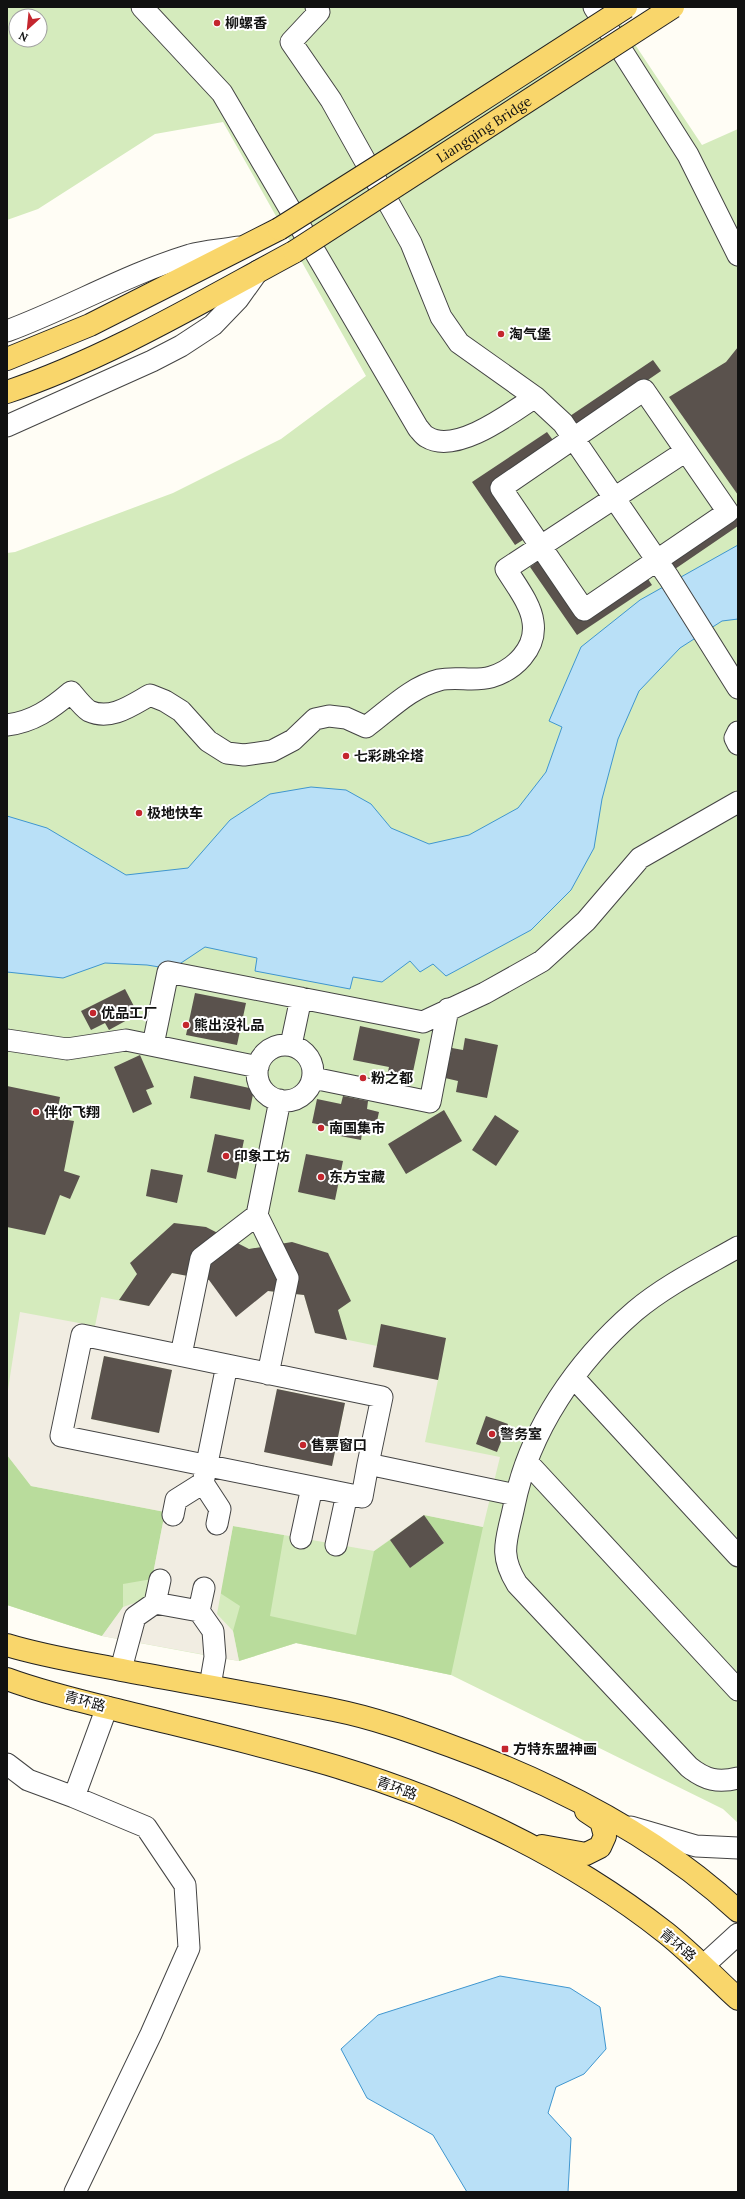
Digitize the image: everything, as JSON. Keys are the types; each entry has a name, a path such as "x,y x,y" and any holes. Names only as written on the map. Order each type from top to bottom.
{"main road":[{"name":"Liangqing Bridge","path":"7,359 90,325 279,229 412,146 626,7"},
{"name":"Liangqing Bridge","path":"7,392 32,384 142,334 294,252 674,7"},
{"path":"7,1645 25,1651 337,1710 414,1732 497,1762 551,1786 623,1825 706,1882 738,1911"},
{"name":"青环路","path":"7,1679 107,1707 311,1759 385,1783 460,1812 525,1843 594,1881 666,1933 738,1999"},
{"path":"525,1843 586,1854 600,1847 605,1836 600,1821 551,1786"}],"street":[{"path":"142,7 222,93 418,428 426,437 440,442 457,440 495,424 535,398"},
{"path":"316,7 319,12 291,42 331,100 411,243 441,317 459,344 535,398 563,423 669,578 738,688"},
{"path":"594,7 688,155 738,256"},
{"path":"7,331 157,267 192,255 245,246"},
{"path":"7,426 152,361 181,346 213,325 238,298 258,271"},
{"path":"644,390 686,452 728,512 584,610 501,488 644,390"},
{"path":"7,726 24,723 49,711 71,692 88,710 104,714 120,712 150,695 165,701 181,711 208,741 227,753 244,756 272,751 293,740 315,719 329,716 346,718 366,727 419,687 441,679 490,678 512,668 526,653 532,640 533,622 525,601 506,569 686,452"},
{"path":"738,732 735,738 738,744"},
{"path":"153,1045 168,972 423,1022 485,993 542,961 586,921 640,858 738,802"},
{"path":"291,1045 301,998"},
{"path":"313,1078 430,1102 448,1009"},
{"path":"7,1040 67,1049 126,1040 258,1067"},
{"path":"291,1045 304,1051 312,1064 313,1078 307,1092 294,1100 280,1100 267,1094 258,1082 258,1067 264,1054 276,1046 291,1045"},
{"path":"268,1374 288,1278 256,1215 280,1100"},
{"path":"181,1356 201,1258 256,1215"},
{"path":"738,1247 670,1286 636,1311 612,1333 574,1378 542,1424 516,1495 504,1552 507,1568 517,1584 689,1767 700,1776 712,1780 726,1781 738,1778"},
{"path":"82,1335 227,1365 382,1397 362,1497 312,1487 205,1474 61,1436 82,1335"},
{"path":"217,1524 220,1509 205,1474 227,1365"},
{"path":"574,1378 738,1556"},
{"path":"527,1462 738,1690"},
{"path":"368,1464 516,1495"},
{"path":"173,1515 176,1500 205,1474"},
{"path":"301,1538 312,1487"},
{"path":"336,1544 346,1494"},
{"path":"155,1603 160,1580"},
{"path":"199,1611 204,1588"},
{"path":"121,1669 134,1617 155,1603 199,1611 213,1631 215,1657 210,1686"},
{"path":"74,1797 107,1707"},
{"path":"7,1764 28,1780 74,1797 146,1827 185,1885 189,1948 151,2034 75,2192"},
{"path":"623,1825 696,1846 738,1848"},
{"path":"703,1966 738,1934"}],"green space":[{"path":"7,7 610,7 702,145 738,129 738,1823 723,1809 451,1675 296,1643 239,1661 102,1636 7,1605 7,553 15,552 173,493 281,439 366,376 223,122 155,134 38,209 7,220"},
{"path":"7,1455 31,1486 165,1512 152,1579 123,1584 123,1607 102,1636 7,1605"},
{"path":"424,1515 483,1527 451,1675 296,1643 239,1661 233,1631 240,1606 220,1593 233,1526 284,1535 270,1616 356,1635 374,1551 390,1540 410,1568 444,1543"}],"shaded area":[{"path":"172,1273 268,1291 304,1295 315,1333 377,1346 373,1367 438,1380 425,1442 500,1457 483,1527 424,1515 374,1551 233,1526 217,1614 233,1631 239,1661 102,1636 123,1607 146,1599 152,1579 165,1512 31,1486 7,1455 7,1396 20,1312 95,1326 101,1297 149,1306","holes":["104,1356 172,1370 159,1433 91,1419","277,1389 345,1403 332,1466 265,1452"]}],"water":[{"path":"738,545 738,619 722,621 680,648 639,691 618,739 602,799 594,848 571,890 531,930 446,976 433,964 420,972 410,961 382,982 353,977 350,989 255,971 257,958 205,947 172,969 147,965 105,963 63,978 7,972 7,816 47,828 126,875 188,868 230,820 270,794 311,787 346,790 371,804 391,828 429,844 469,835 518,808 546,772 562,727 549,721 581,647 640,600"},
{"path":"500,1976 570,1988 600,2007 606,2049 584,2074 556,2087 548,2113 571,2138 568,2192 467,2192 433,2135 367,2098 341,2049 378,2015"}],"building":[{"path":"738,347 738,495 669,397 726,362"},
{"path":"653,360 661,371 578,428 570,416"},
{"path":"547,432 555,443 491,487 526,538 515,545 472,482"},
{"path":"738,509 738,526 675,569 666,557"},
{"path":"541,559 580,616 644,573 652,585 577,635 530,567"},
{"path":"125,989 138,1014 109,1030 105,1023 91,1030 81,1011"},
{"path":"195,993 246,1003 237,1045 186,1035"},
{"path":"360,1026 420,1039 411,1081 387,1076 389,1067 353,1060"},
{"path":"465,1038 498,1045 487,1098 456,1092 458,1081 445,1078 452,1048 463,1050"},
{"path":"140,1055 154,1087 146,1090 152,1104 133,1113 114,1067"},
{"path":"194,1076 254,1089 250,1110 190,1098"},
{"path":"7,1086 60,1097 56,1118 74,1121 64,1171 80,1176 70,1199 60,1195 45,1235 7,1227"},
{"path":"343,1096 368,1101 367,1109 379,1112 375,1130 363,1127 361,1140 335,1135 337,1128 312,1123 317,1099 341,1104"},
{"path":"444,1110 462,1141 406,1174 388,1144"},
{"path":"495,1115 519,1131 496,1166 472,1150"},
{"path":"215,1134 244,1140 236,1179 207,1172"},
{"path":"306,1154 343,1161 335,1200 298,1192"},
{"path":"151,1169 183,1175 177,1203 146,1196"},
{"path":"174,1223 206,1227 249,1249 292,1242 328,1253 351,1301 338,1310 347,1340 315,1333 304,1295 268,1291 236,1317 209,1280 172,1273 149,1306 119,1300 137,1274 130,1263"},
{"path":"381,1324 446,1338 438,1380 373,1367"},
{"path":"104,1356 172,1370 159,1433 91,1419"},
{"path":"277,1389 345,1403 332,1466 264,1452"},
{"name":"警务室","path":"486,1416 508,1424 497,1452 476,1444"},
{"path":"424,1515 444,1543 410,1568 390,1540"}],"place":[{"name":"柳螺香","path":"217,23"},
{"name":"淘气堡","path":"501,334"},
{"name":"七彩跳伞塔","path":"346,756"},
{"name":"极地快车","path":"139,813"},
{"name":"优品工厂","path":"93,1013"},
{"name":"熊出没礼品","path":"186,1025"},
{"name":"粉之都","path":"363,1078"},
{"name":"伴你飞翔","path":"36,1112"},
{"name":"南国集市","path":"321,1128"},
{"name":"印象工坊","path":"226,1156"},
{"name":"东方宝藏","path":"321,1177"},
{"name":"警务室","path":"492,1434"},
{"name":"售票窗口","path":"303,1445"},
{"name":"方特东盟神画","path":"505,1749"}]}
